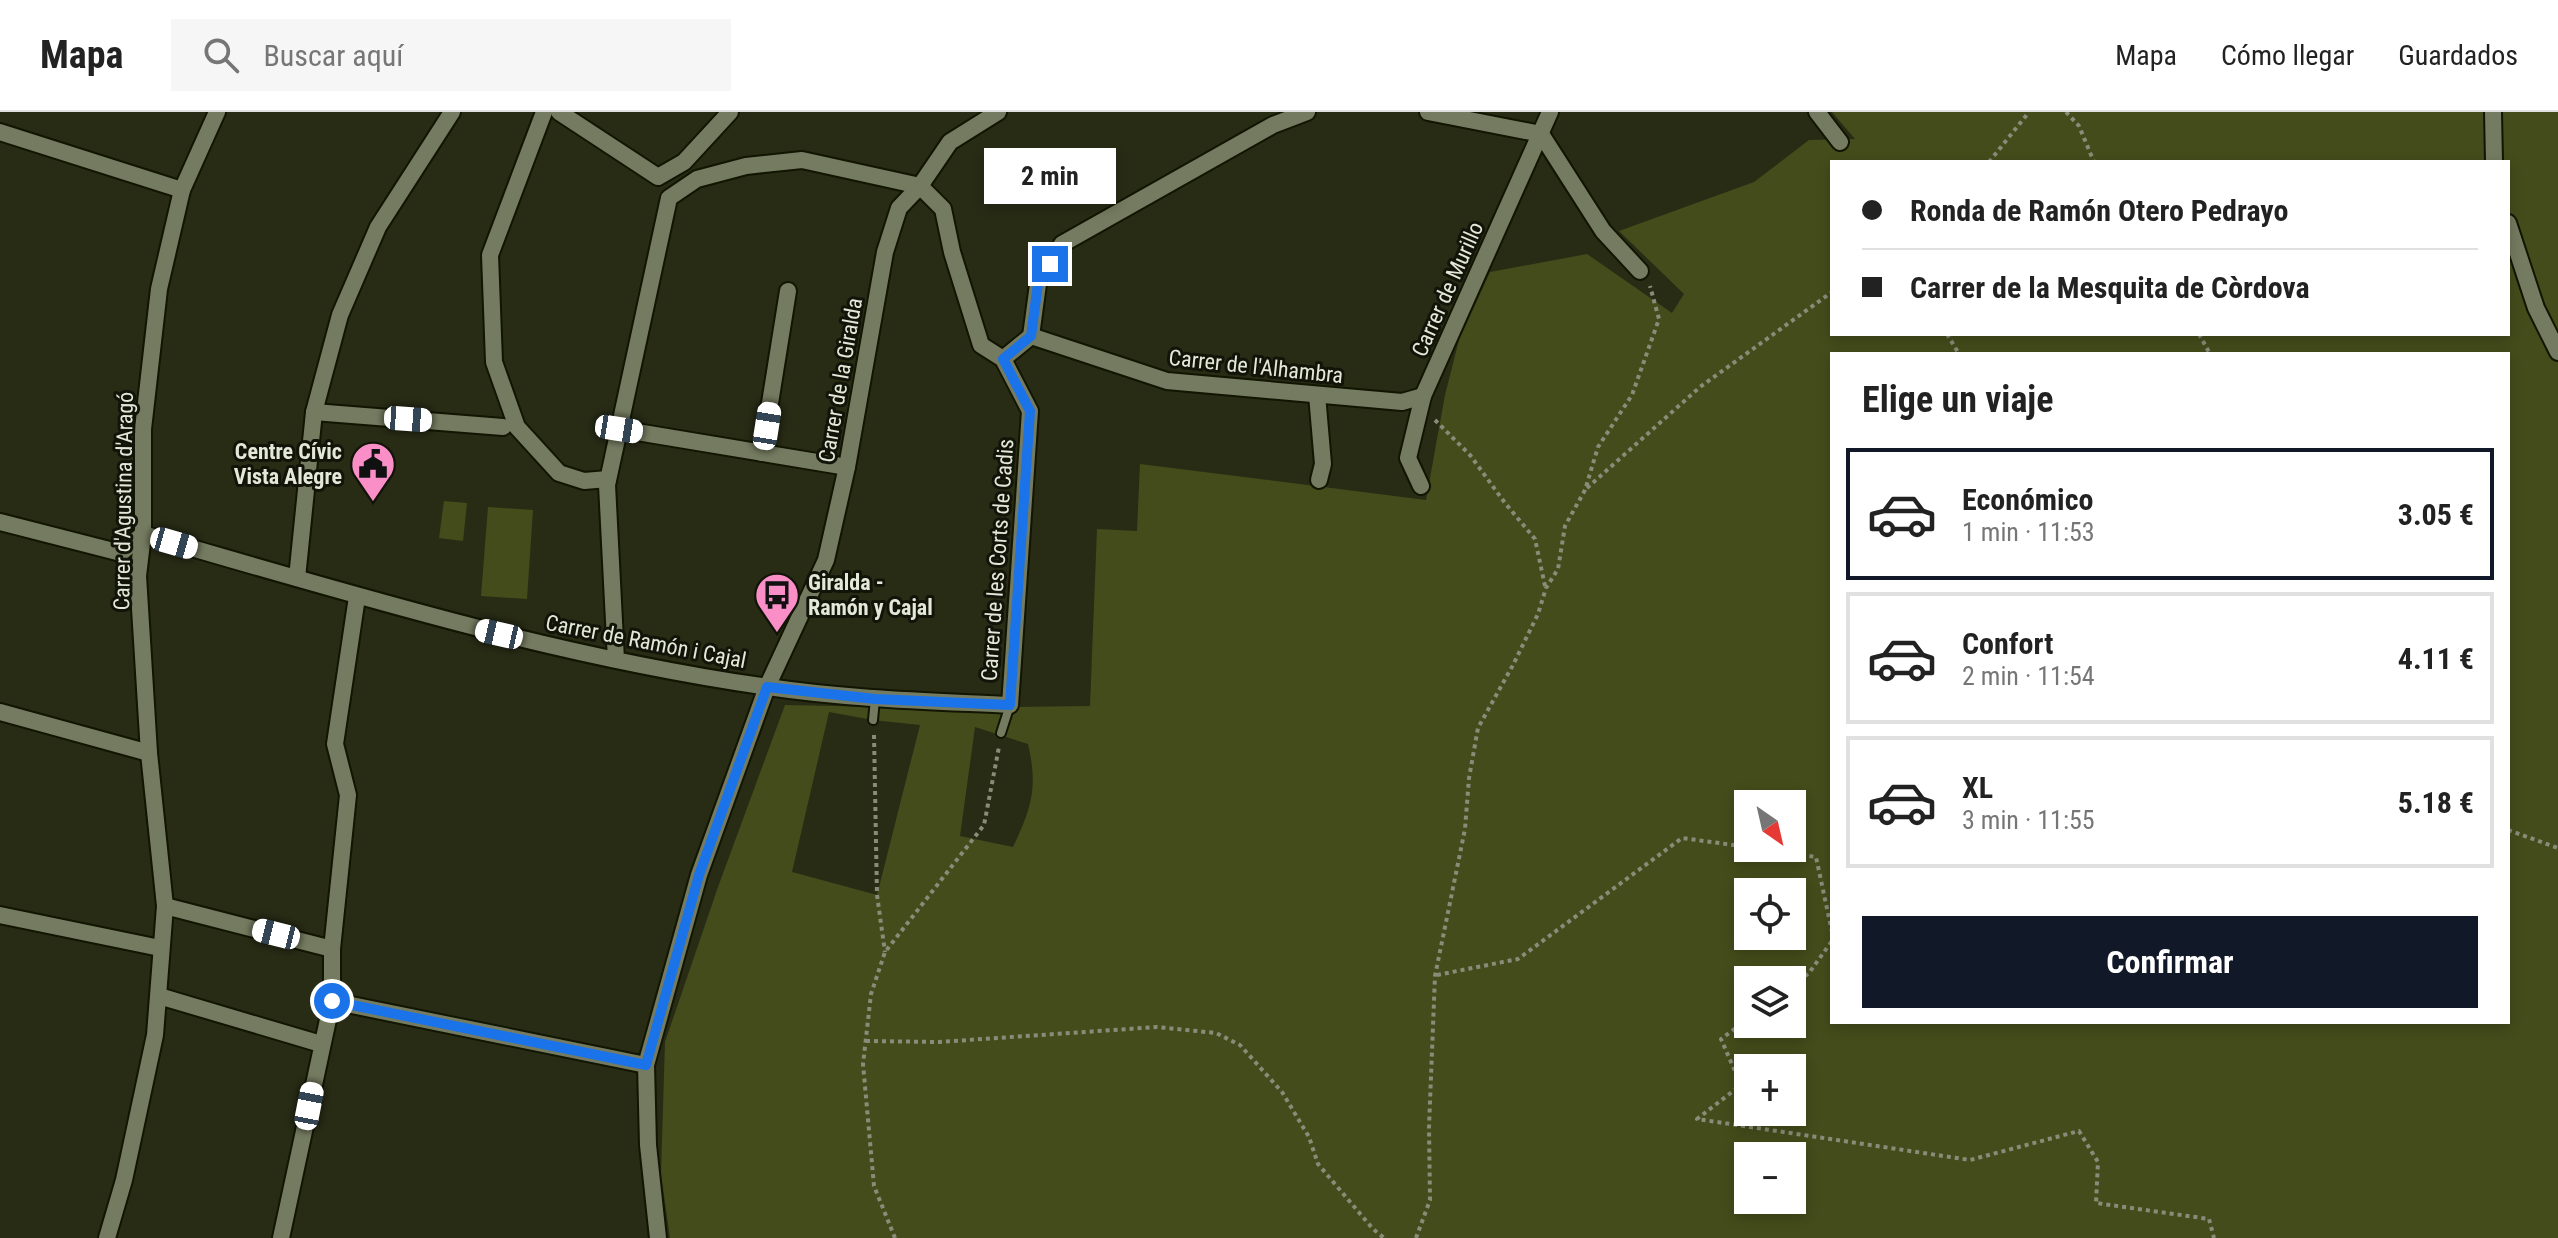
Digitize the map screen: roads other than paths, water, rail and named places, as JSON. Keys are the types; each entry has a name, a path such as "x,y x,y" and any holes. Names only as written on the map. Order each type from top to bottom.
{"street":[{"name":"Carrer d'Agustina d'Aragó","path":"107,1238 124,1180 155,1035 165,906 149,753 138,576 143,534 143,429 159,289 182,190 217,112"},
{"path":"297,578 314,412 340,315 378,227 452,112"},
{"path":"544,112 490,255 494,362 517,427 559,473 584,481 608,479"},
{"path":"559,112 658,177 684,162 730,112"},
{"name":"Carrer de la Giralda","path":"658,1238 648,1145 646,1065 699,875 767,687 826,560 847,467 885,252 899,208 920,186 950,142 998,112"},
{"path":"1003,359 1031,336 1038,284 1062,244 1273,125 1307,112"},
{"path":"1428,112 1541,134 1603,231 1640,271"},
{"name":"Carrer de Murillo","path":"1421,486 1408,458 1422,401 1550,112"},
{"path":"1817,112 1840,142"},
{"path":"2493,112 2494,160"},
{"path":"0,132 182,190"},
{"path":"616,660 608,479 669,198 697,179 746,166 802,160 920,186"},
{"name":"Carrer de les Corts de Cadis","path":"920,186 943,209 952,252 981,345 1003,359 1030,411 1010,705"},
{"path":"2510,229 2536,308 2558,352"},
{"path":"762,453 788,291"},
{"name":"Carrer de l'Alhambra","path":"1031,336 1167,381 1402,402 1422,401"},
{"path":"1317,395 1323,464 1319,480"},
{"path":"314,412 503,427"},
{"path":"619,429 847,467"},
{"path":"0,522 121,553 143,534"},
{"name":"Carrer de Ramón i Cajal","path":"143,534 469,627 616,660 767,687 875,699 1010,705"},
{"path":"281,1238 332,1001 332,949 348,795 335,744 357,597"},
{"path":"0,712 149,753"},
{"path":"165,906 332,949"},
{"path":"0,915 160,948"},
{"path":"159,996 321,1044"},
{"path":"332,1001 646,1065"}],"lane":[{"path":"873,720 875,699"},
{"path":"1001,733 1010,705"}],"place":[{"name":"Centre Cívic Vista Alegre","path":"373,503"},
{"name":"Giralda - Ramón y Cajal","path":"777,634"}]}
